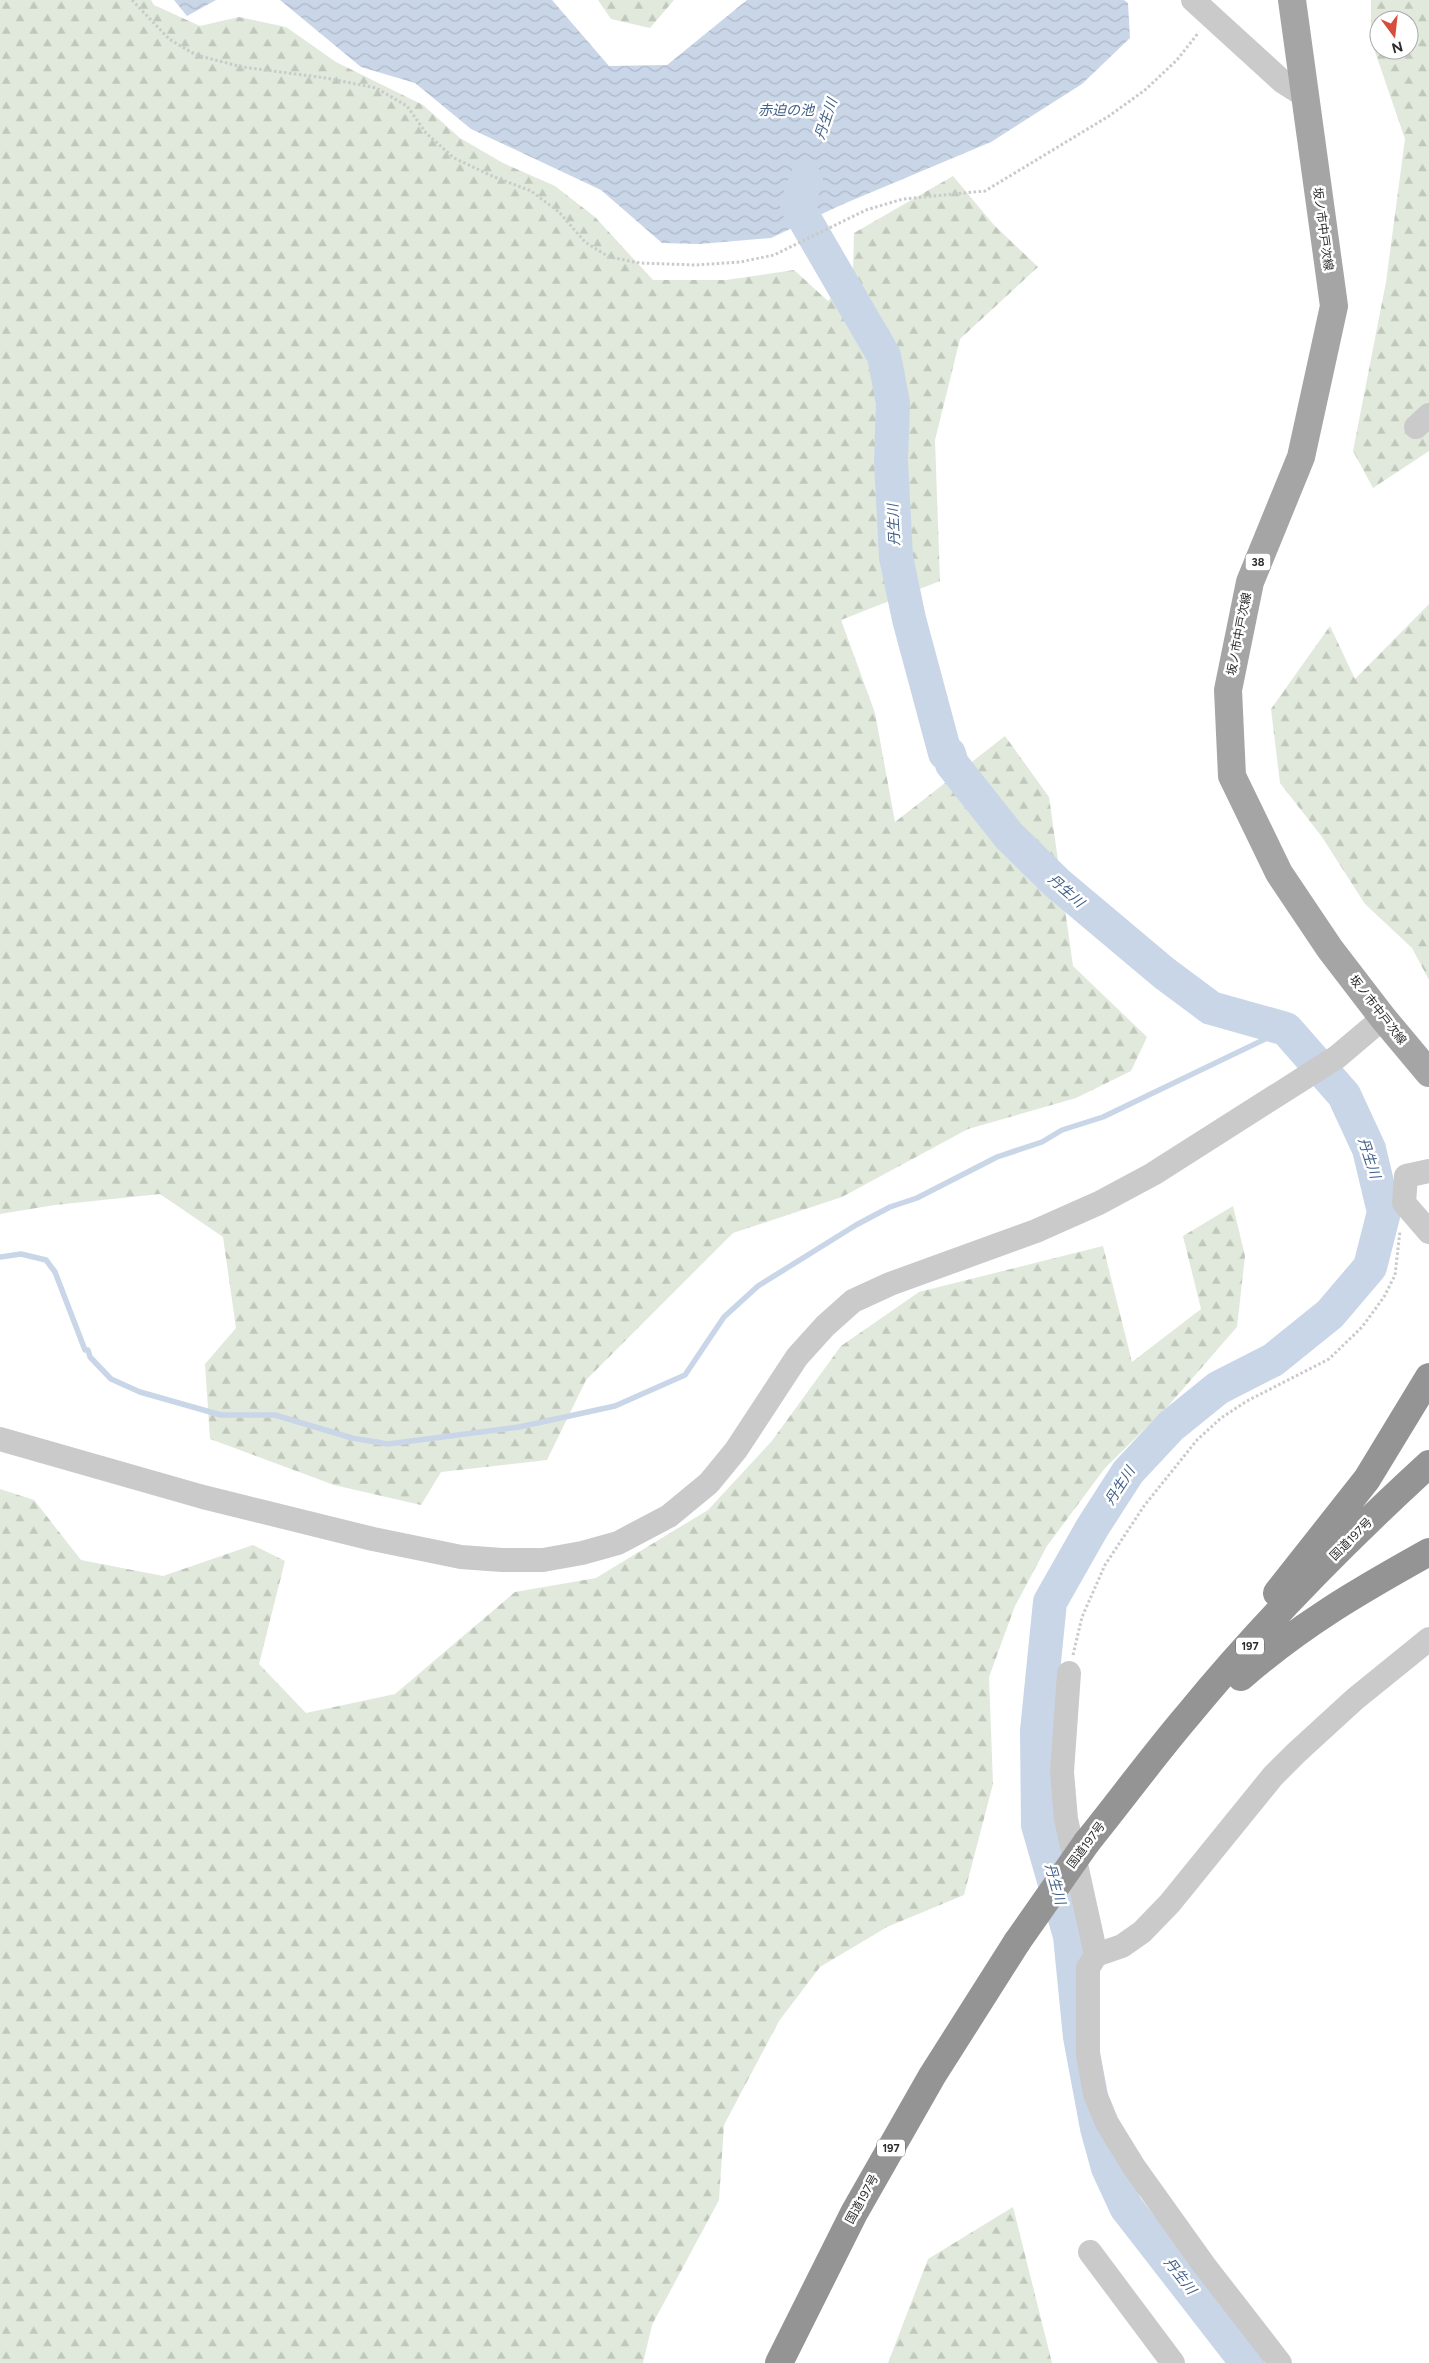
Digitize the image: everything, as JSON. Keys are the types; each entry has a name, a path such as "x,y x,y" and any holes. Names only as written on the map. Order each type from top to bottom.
{"highway":[{"path":"1189,1714 1276,1594 1367,1479 1429,1377"},
{"name":"国道197号","path":"779,2363 864,2196 932,2076 1017,1942 1087,1842 1189,1714 1348,1542 1429,1464"},
{"path":"1087,1842 1192,1724 1257,1663 1293,1633 1332,1607 1429,1552"}],"main road":[{"name":"坂ノ市中戸次線","path":"1292,0 1334,306 1301,457 1250,582 1228,690 1232,776 1279,872 1330,949 1383,1018 1429,1073"}],"street":[{"path":"1193,0 1283,82 1305,96"},
{"path":"0,1439 203,1497 373,1539 461,1557 543,1560 582,1553 618,1543 669,1516 709,1483 736,1450 797,1357 825,1326 854,1301 890,1284 1036,1231 1099,1204 1153,1174 1341,1054 1383,1018"},
{"path":"1429,1171 1406,1176 1404,1203 1429,1232"},
{"path":"1096,1954 1122,1946 1142,1932 1170,1903 1273,1776 1355,1699 1429,1639"},
{"path":"1069,1672 1062,1772 1066,1819 1096,1954 1088,1968 1088,2056 1095,2094 1107,2123 1134,2167 1198,2256 1280,2363"},
{"path":"1090,2252 1173,2363"}],"path":[{"path":"132,0 169,38 196,54 242,67 326,78 376,88 407,106 426,133 454,158 492,176 531,190 559,212 585,242 609,257 640,263 695,265 740,262 774,255 866,210 903,199 985,191 1109,116 1145,90 1177,60 1212,16"},
{"path":"1069,1672 1082,1617 1105,1565 1144,1506 1197,1440 1221,1418 1247,1401 1329,1359 1362,1327 1384,1297 1395,1275 1404,1203"}],"green space":[{"path":"0,0 151,0 154,5 200,26 239,17 286,27 336,62 423,105 460,138 503,163 555,186 595,217 653,280 726,280 794,270 828,301 853,272 854,233 953,176 993,224 1038,267 960,339 935,440 940,581 841,620 875,713 895,822 1005,736 1049,797 1073,966 1147,1037 1131,1071 1076,1098 968,1129 842,1197 733,1233 586,1380 547,1460 441,1472 421,1505 334,1485 210,1439 205,1364 236,1328 223,1237 160,1194 55,1205 0,1214"},
{"path":"598,0 674,0 650,28 611,19"},
{"path":"1371,0 1429,0 1429,451 1373,488 1353,451 1386,282 1405,139 1378,60 1419,60 1419,10 1371,10"},
{"path":"1429,604 1429,980 1412,948 1365,904 1322,837 1280,783 1271,709 1330,626 1355,679"},
{"path":"1233,1206 1245,1256 1237,1327 1169,1405 1105,1468 1047,1546 1015,1606 989,1677 993,1784 964,1895 887,1927 820,1967 779,2021 724,2125 719,2200 652,2325 643,2363 0,2363 0,1489 34,1500 81,1560 163,1576 253,1545 285,1561 259,1664 306,1713 395,1694 515,1592 596,1578 708,1510 771,1442 841,1346 919,1292 1103,1246 1132,1362 1201,1309 1183,1236"},
{"path":"1013,2207 1052,2363 888,2363 928,2259"}],"water":[{"path":"174,0 216,0 187,16"},
{"name":"赤迫の池","path":"280,0 552,0 609,66 667,65 747,0 1124,0 1128,3 1130,38 1082,84 991,142 841,205 771,238 700,244 662,243 601,190 471,129 415,83 361,67"}],"waterway":[{"name":"丹生川","path":"806,180 797,206 884,356 893,403 891,461 896,557 909,619 945,753 949,754 952,764 1009,836 1057,883 1164,973 1211,1008 1286,1029 1344,1095 1369,1149 1384,1212 1370,1267 1330,1314 1273,1360 1218,1388 1171,1426 1128,1472 1092,1528 1050,1602 1037,1731 1038,1825 1070,1936 1080,2037 1097,2128 1108,2168 1126,2207 1247,2363"},
{"path":"0,1257 21,1254 46,1260 55,1272 85,1350 88,1350 90,1357 111,1379 140,1392 221,1415 275,1415 352,1438 388,1444 519,1427 615,1406 685,1375 724,1317 758,1286 856,1225 890,1207 917,1198 997,1157 1042,1142 1062,1130 1103,1117 1286,1029"}]}
